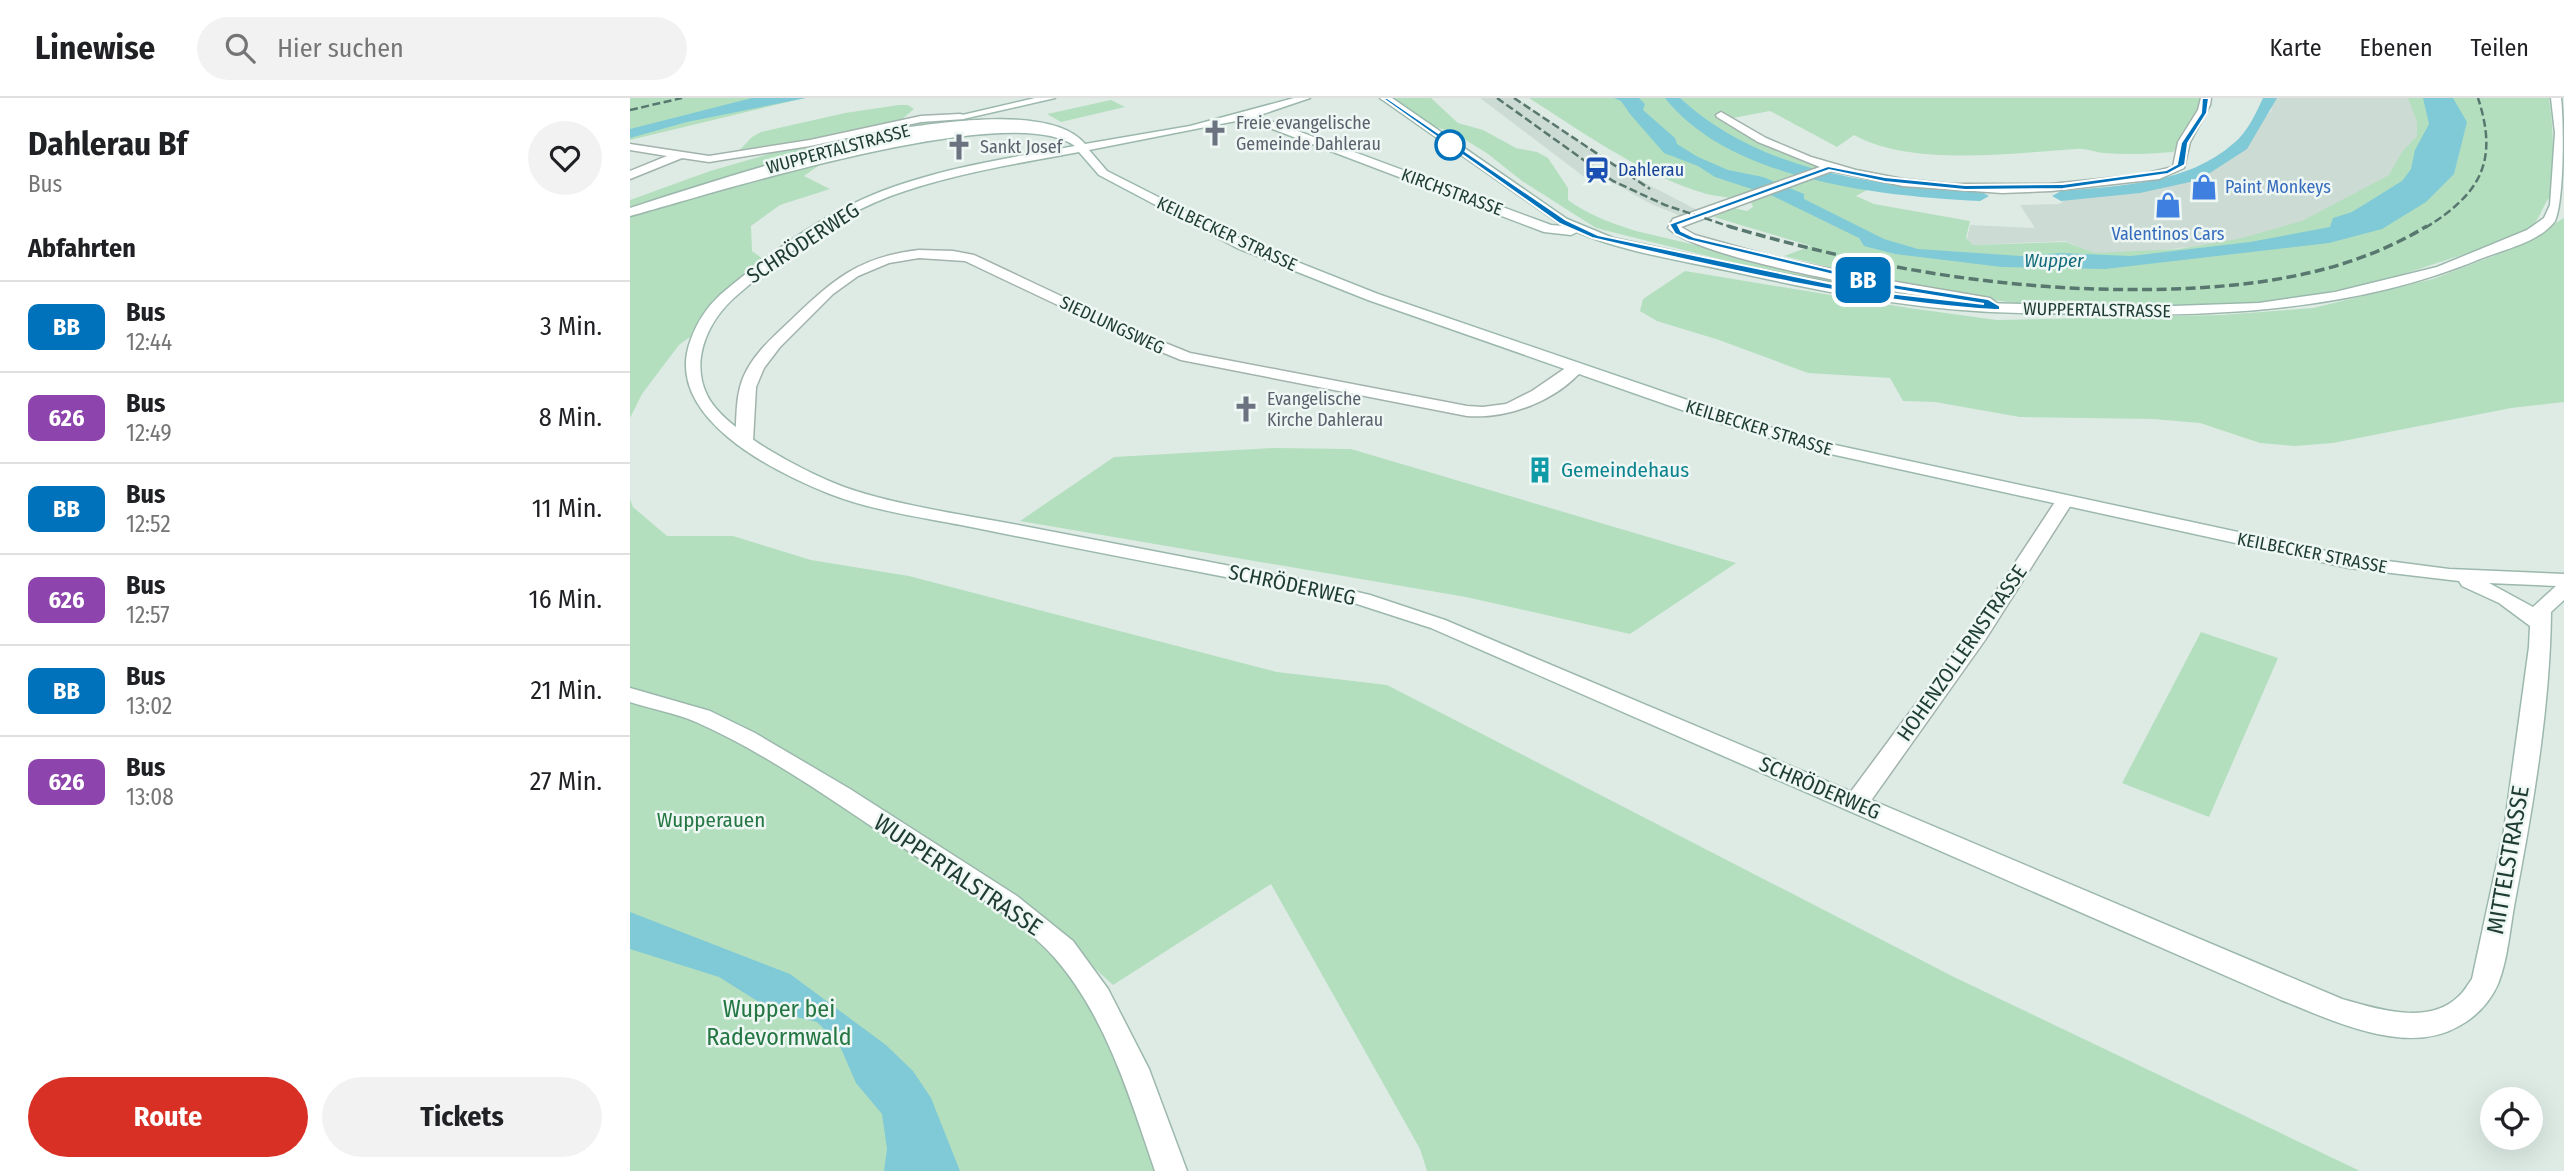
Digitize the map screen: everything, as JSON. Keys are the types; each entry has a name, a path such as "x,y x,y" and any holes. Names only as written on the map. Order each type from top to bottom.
{"main road":[{"name":"WUPPERTALSTRASSE","path":"630,212 737,177 884,135 1050,98"},
{"path":"1082,148 1247,116 1304,98"},
{"name":"WUPPERTALSTRASSE","path":"1385,98 1440,139 1581,231 1646,249 1861,293 1947,305 2157,312 2273,305 2379,287 2427,275 2470,260 2532,233 2552,216 2557,199 2560,133 2556,98"},
{"path":"1721,115 1765,141 1825,169 1885,179 1965,187 2063,187 2162,173 2180,167 2184,143 2193,125 2204,113 2206,98"},
{"name":"KIRCHSTRASSE","path":"1247,116 1549,229 1581,231"},
{"path":"630,147 709,159 810,143 922,119 960,117"},
{"name":"KEILBECKER STRASSE","path":"884,135 977,125 1021,126 1068,135 1103,173 1242,245 1373,297 1728,421 1808,444 2349,562 2449,575 2564,580"},
{"path":"1103,173 1102,159 1110,151 1158,135"},
{"name":"SCHRÖDERWEG","path":"1082,148 970,168 898,189 848,211 750,274 718,305 704,324 693,353 694,378 699,396 713,415 744,441 812,480 838,491 883,503 1324,590 1408,612 1560,674 2345,1013"},
{"path":"630,175 680,156"},
{"path":"1825,169 1675,222 1674,228 1686,237 1741,251 1904,289 1984,301 1996,308"},
{"name":"SIEDLUNGSWEG","path":"744,441 748,386 755,370 775,343 848,276 881,262 918,254 946,254 969,258 1160,348 1186,357 1467,411 1486,414 1509,410 1576,368"},
{"name":"HOHENZOLLERNSTRASSE","path":"1856,803 1978,635 2065,500"},
{"name":"KEILBECKER STRASSE","path":"2449,575 2500,595 2524,610 2539,624"},
{"path":"2539,624 2541,610 2564,589"},
{"name":"MITTELSTRASSE","path":"2345,1013 2395,1024 2432,1024 2465,1009 2480,992 2488,971 2516,830 2540,647 2539,624"},
{"name":"WUPPERTALSTRASSE","path":"630,695 702,716 747,739 841,795 1008,903 1063,949 1098,997 1138,1078 1171,1171"}],"shaded area":[{"path":"1480,98 1516,98 1626,173 1697,210 1681,216 1651,204 1603,177 1587,179"},
{"path":"2273,98 2418,98 2425,124 2411,149 2387,181 2348,211 2249,241 2101,256 2065,241 1973,245 1967,239 1970,225 2035,228 2020,205 2059,204 2073,195 2184,176 2238,143 2271,111"}],"green space":[{"path":"630,98 804,98 630,140"},
{"path":"1394,98 1431,98 1458,123 1483,130 1516,148 1537,152 1548,158 1568,188 1568,200 1600,218 1636,231 1844,280 1828,283 1767,271 1596,228 1522,181 1488,154 1453,132 1435,127"},
{"path":"1529,98 2200,98 2190,127 2173,152 2147,154 2103,153 2079,149 1993,155 1932,155 1877,145 1854,135 1837,147 1770,111 1722,120 1780,152 1819,167 1812,171 1867,181 1979,192 1983,200 1869,189 1856,196 1874,204 1970,221 1966,238 1973,245 2066,242 2095,253 2178,249 2238,239 2302,221 2389,175 2402,152 2417,136 2417,122 2408,98 2549,98 2553,147 2551,196 2535,222 2511,237 2390,278 2341,289 2291,298 2189,308 2088,308 2007,302 1942,292 1784,256 1811,246 1714,217 1734,208 1747,211 1753,207 1751,202 1702,193 1650,172"},
{"path":"1111,100 1125,107 1061,122 1047,114"},
{"path":"908,105 914,109 899,122 960,117 884,135 835,154 804,176 830,189 780,205 751,226 752,251 763,259 737,279 694,334 679,345 642,394 630,418 630,200 710,171 800,145 735,155 752,137 761,132 845,113"},
{"path":"2564,218 2564,402 2511,408 2333,443 2295,446 2260,443 2200,423 2153,419 2020,417 1935,402 1903,401 1890,378 1808,373 1719,340 1657,321 1640,311 1643,299 1685,271 1997,320 2221,315 2313,308 2433,279 2512,249"},
{"path":"1274,448 1351,449 1736,563 1630,634 1466,597 1020,521 1114,457"},
{"path":"630,499 633,507 667,536 733,536 811,560 909,576 1277,672 1387,685 1954,977 2360,1171 1427,1171 1420,1149 1271,884 1113,985 1020,900 803,767 630,692"},
{"path":"2201,632 2278,658 2209,817 2122,783"},
{"name":"Wupper bei Radevormwald","path":"630,700 697,719 795,774 931,859 912,863 932,860 1021,915 1087,1000 1127,1074 1158,1171 630,1171"}],"water":[{"path":"752,98 806,98 687,122 630,138 630,129"},
{"name":"Wupper","path":"1614,98 1639,98 1645,104 1643,110 1675,138 1677,144 1698,157 1728,170 1763,177 1804,194 1804,199 1884,239 1918,249 2021,256 2060,253 2131,256 2250,242 2330,227 2333,218 2352,212 2402,181 2411,169 2415,150 2429,124 2423,98 2453,98 2467,122 2454,174 2426,202 2382,229 2329,243 2105,269 2002,267 1895,254 1864,246 1859,238 1773,196 1715,177 1698,166 1664,153 1621,101"},
{"path":"630,912 790,974 886,1045 913,1071 931,1098 960,1171 884,1171 887,1149 882,1114 856,1083 839,1044 817,1022 775,1012 719,977 630,949"}],"waterway":[{"path":"1672,98 1699,123 1732,144 1772,161 1859,183 1903,190 1980,196"},
{"path":"2061,196 2140,188 2193,176 2241,146 2270,98"}],"railway":[{"path":"630,110 682,98"},
{"path":"1497,98 1613,181 1665,205 1728,226"},
{"path":"1514,98 1650,189"},
{"path":"2425,228 2459,202 2480,174 2486,141 2478,98"},
{"path":"1728,226 1837,255 1947,275 2003,283 2115,289 2205,287 2304,274 2367,255 2427,226"},
{"path":"1728,226 1734,228"}],"bus line":[{"name":"BB","path":"1385,98 1440,139 1563,222 1595,237 1861,293 1947,305 1996,308 1992,303 1984,301 1947,297 1851,278 1691,239 1682,236 1673,224 1828,168 1885,179 1965,187 2063,187 2168,172 2180,167 2184,143 2193,125 2204,113 2206,98"}],"place":[{"name":"Freie evangelische Gemeinde Dahlerau","path":"1215,133"},
{"name":"Sankt Josef","path":"959,147"},
{"name":"Dahlerau","path":"1597,170"},
{"name":"Paint Monkeys","path":"2204,187"},
{"name":"Valentinos Cars","path":"2168,205"},
{"name":"Evangelische Kirche Dahlerau","path":"1246,409"},
{"name":"Gemeindehaus","path":"1540,470"}],"park label":[{"name":"Wupperauen","path":"711,820"}]}
